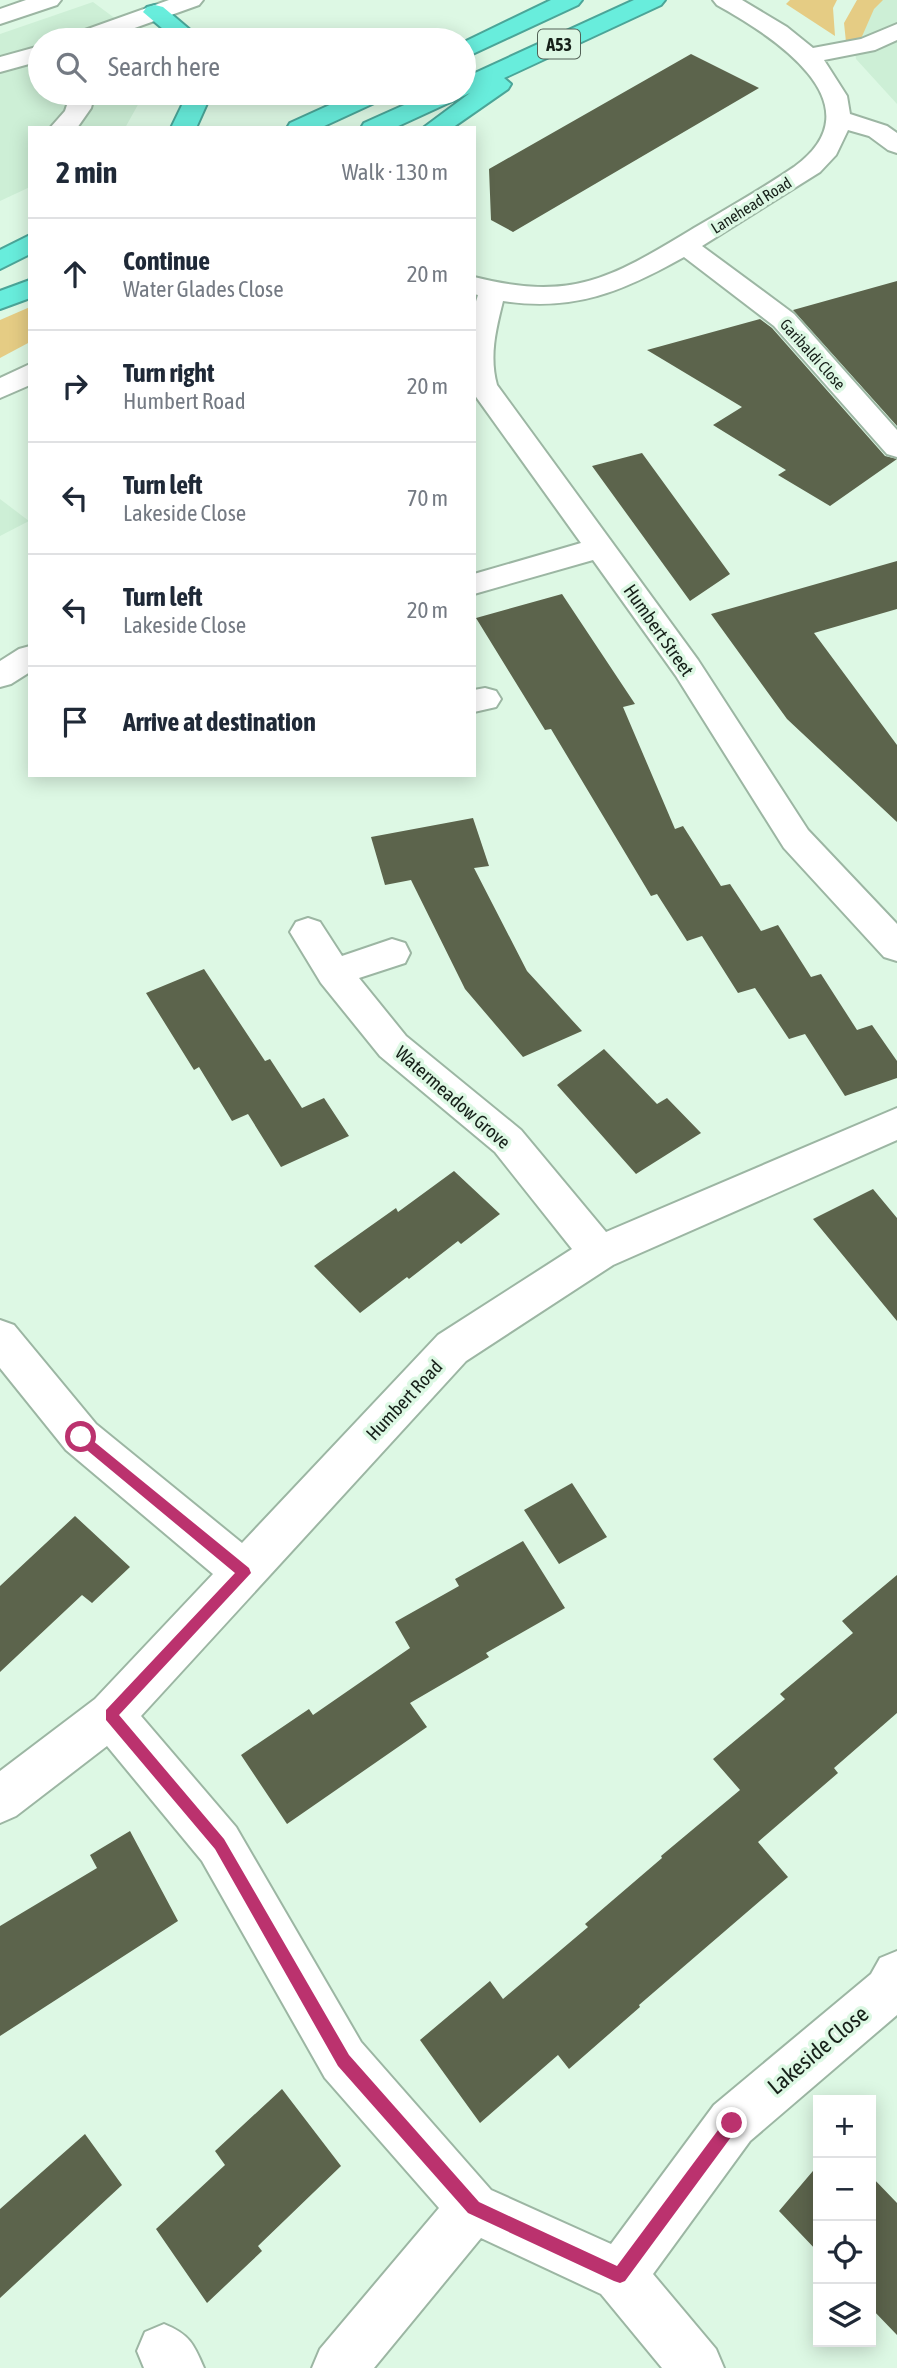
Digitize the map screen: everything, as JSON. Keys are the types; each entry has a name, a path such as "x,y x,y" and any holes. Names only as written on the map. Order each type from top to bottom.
{"highway":[{"name":"A53","path":"476,45 570,0"},
{"name":"A53","path":"476,82 653,0"},
{"path":"149,6 172,28"},
{"path":"476,100 556,46"},
{"path":"184,126 194,105"},
{"path":"303,126 350,105"},
{"path":"377,126 424,105"},
{"path":"438,126 469,105"},
{"path":"0,262 28,244"},
{"path":"0,262 28,250"},
{"path":"0,301 28,289"}],"street":[{"path":"0,17 49,0"},
{"path":"104,28 149,6 191,0"},
{"path":"725,0 774,28 807,56 835,94 839,119 878,131 897,145"},
{"path":"807,56 867,45 897,31"},
{"path":"0,65 28,57"},
{"path":"64,126 75,116 80,105"},
{"name":"Lanehead Road","path":"483,288 557,296 607,286 685,245 795,177 822,157 839,119"},
{"name":"Garibaldi Close","path":"685,245 784,320 897,447"},
{"name":"Humbert Street","path":"483,288 477,367 479,388 687,668 796,839 897,947"},
{"path":"0,389 28,374"},
{"path":"476,583 600,548"},
{"path":"0,676 28,658"},
{"name":"Watermeadow Grove","path":"308,932 334,973 393,1046 508,1141 599,1253"},
{"path":"334,973 393,953"},
{"name":"Humbert Road","path":"0,1800 111,1715 452,1348 599,1253 897,1123"},
{"path":"0,1338 81,1437 244,1573"},
{"path":"111,1715 219,1844 344,2060 473,2208 620,2275 697,2368"},
{"name":"Lakeside Close","path":"620,2275 732,2123 894,1988"},
{"path":"339,2368 473,2208"}],"shaded area":[{"path":"790,0 837,0 833,8 835,36 786,4"},
{"path":"857,0 883,0 874,9 860,41 846,42 844,23"},
{"path":"876,0 897,0 897,104 856,59 851,26"},
{"path":"93,2 128,28 28,28 28,105 138,105 126,126 28,126 28,188 0,201 0,34"},
{"path":"28,308 28,343 0,358 0,320"},
{"path":"0,499 28,522 0,536"}],"building":[{"path":"691,54 759,88 513,232 491,220 489,169"},
{"path":"897,281 897,426 793,310"},
{"path":"760,319 772,328 885,456 897,459 830,506 778,475 786,470 713,425 742,407 647,350"},
{"path":"642,453 730,574 690,601 592,466"},
{"path":"897,561 897,609 814,633 897,745 897,822 787,719 711,614"},
{"path":"562,594 635,704 623,707 675,829 683,826 721,886 730,884 761,931 778,925 811,977 821,974 857,1030 872,1025 897,1061 897,1078 845,1096 805,1034 789,1039 755,988 738,993 702,936 687,941 657,894 651,896 551,729 545,730 476,618"},
{"path":"473,818 489,866 474,868 527,971 582,1031 523,1057 465,989 411,880 385,885 371,837"},
{"path":"204,969 265,1061 270,1059 302,1108 324,1098 349,1136 281,1167 248,1114 232,1121 199,1067 194,1070 146,993"},
{"path":"604,1049 657,1104 667,1098 701,1133 636,1174 557,1085"},
{"path":"454,1171 500,1214 461,1244 458,1241 409,1279 407,1277 360,1313 314,1266 396,1208 398,1212"},
{"path":"873,1189 897,1218 897,1321 813,1219"},
{"path":"572,1483 607,1537 559,1564 524,1510"},
{"path":"75,1516 130,1567 92,1603 82,1595 0,1672 0,1586"},
{"path":"523,1541 565,1608 486,1653 489,1657 410,1703 427,1727 287,1824 241,1755 309,1709 313,1715 410,1648 395,1622 459,1586 455,1579"},
{"path":"897,1575 897,1713 834,1768 838,1773 758,1842 788,1877 569,2069 558,2055 480,2123 420,2040 490,1981 503,1999 588,1927 585,1924 662,1858 661,1856 740,1790 713,1759 785,1699 780,1694 853,1633 842,1621"},
{"path":"130,1831 178,1921 0,2036 0,1926 97,1868 90,1855"},
{"path":"282,2089 341,2166 258,2246 262,2251 207,2303 156,2229 225,2165 215,2151"},
{"path":"85,2134 122,2185 0,2298 0,2209"},
{"path":"813,2171 813,2247 779,2211"},
{"path":"876,2181 897,2203 897,2335 876,2313"}],"route":[{"path":"81,1437 244,1573 111,1715 219,1844 344,2060 473,2208 620,2275 732,2123"}]}
